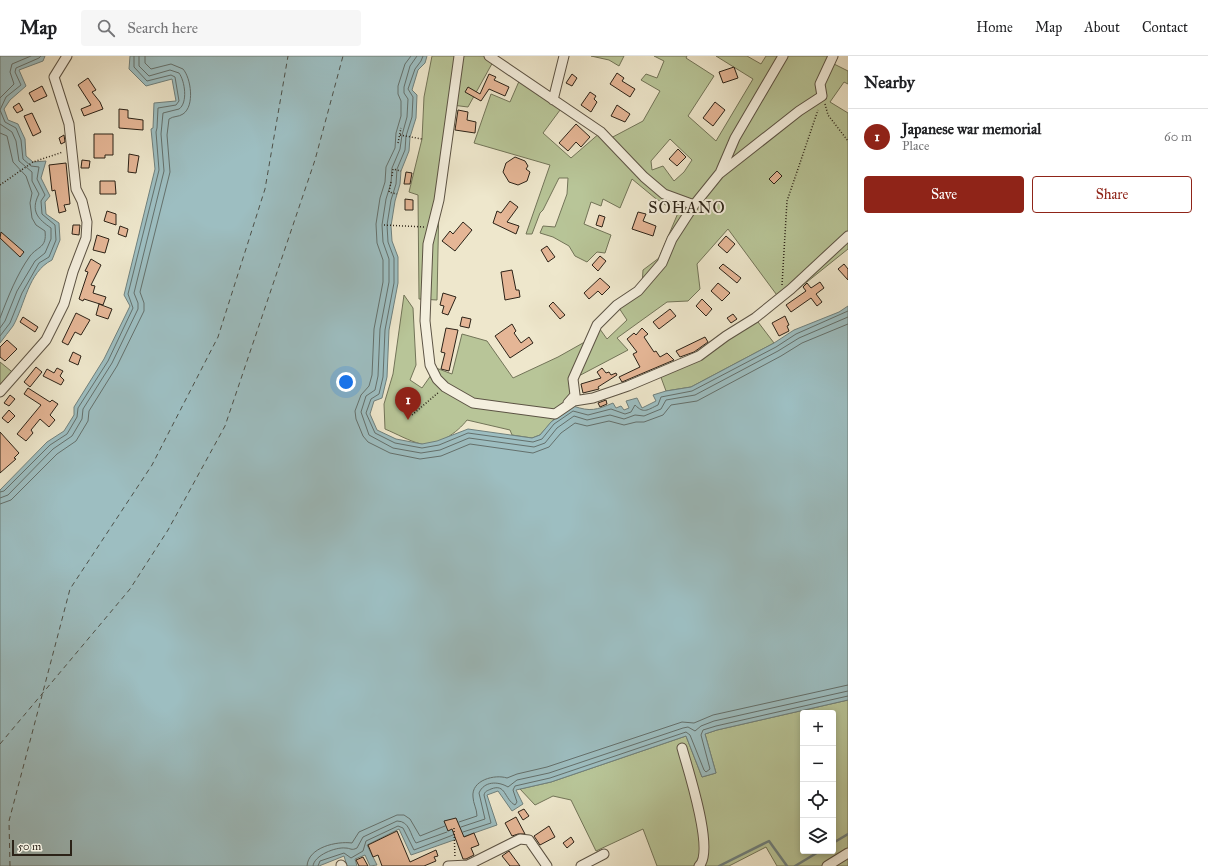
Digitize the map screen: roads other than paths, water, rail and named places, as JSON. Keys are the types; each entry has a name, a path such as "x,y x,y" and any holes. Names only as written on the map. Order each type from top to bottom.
{"street":[{"path":"0,392 46,340 64,304 73,272 86,238 87,222 82,201 76,189 69,124 54,77 67,56"},
{"path":"459,56 439,200 428,244 426,341 430,365 438,379 445,387 473,403 555,414 574,401 593,398 628,386 699,356 726,336 755,318 782,296 848,236"},
{"path":"489,56 609,139 644,177 664,194 694,205"},
{"path":"553,100 564,56"},
{"path":"720,174 735,138 783,56"},
{"path":"565,408 575,395 573,379 597,325 617,305 638,291 662,263 672,239 694,205 720,174 799,111 822,96 820,84 833,56"},
{"path":"682,748 704,835 705,853 699,866"},
{"path":"450,865 468,865 520,839 529,840 547,866"},
{"path":"827,866 848,853"},
{"path":"581,866 604,854"}],"water":[{"path":"0,56 45,56 43,61 19,70 26,86 10,100 4,109 8,120 18,124 25,139 26,156 33,162 46,161 41,178 50,196 45,202 46,214 59,223 60,240 52,260 37,272 13,326 0,343"},
{"path":"130,56 427,56 425,63 418,70 412,90 417,95 416,118 410,137 409,151 401,171 400,184 395,201 391,226 392,241 398,257 398,283 389,330 387,377 382,398 374,401 370,414 377,430 396,439 422,444 437,441 468,429 532,438 540,435 551,422 573,406 589,410 613,403 616,408 621,406 624,410 629,408 626,401 637,398 642,408 656,401 653,395 666,391 691,387 774,343 794,330 839,312 848,306 848,700 800,710 705,734 716,773 702,777 686,736 551,782 516,790 523,804 512,811 498,791 487,795 497,825 411,855 399,829 367,845 377,865 370,866 365,855 355,859 357,866 347,866 344,856 319,866 0,866 0,490 47,442 64,431 74,415 74,407 104,359 130,306 124,295 155,169 151,129 153,128 154,103 176,101 172,79 146,86 129,69"}],"waterway":[{"path":"836,841 848,834"},
{"path":"719,866 769,841 787,866"},
{"path":"795,866 815,854"}],"place":[{"name":"Japanese war memorial","path":"408,420"}],"district":[{"name":"SOHANO","path":"687,207"}]}
